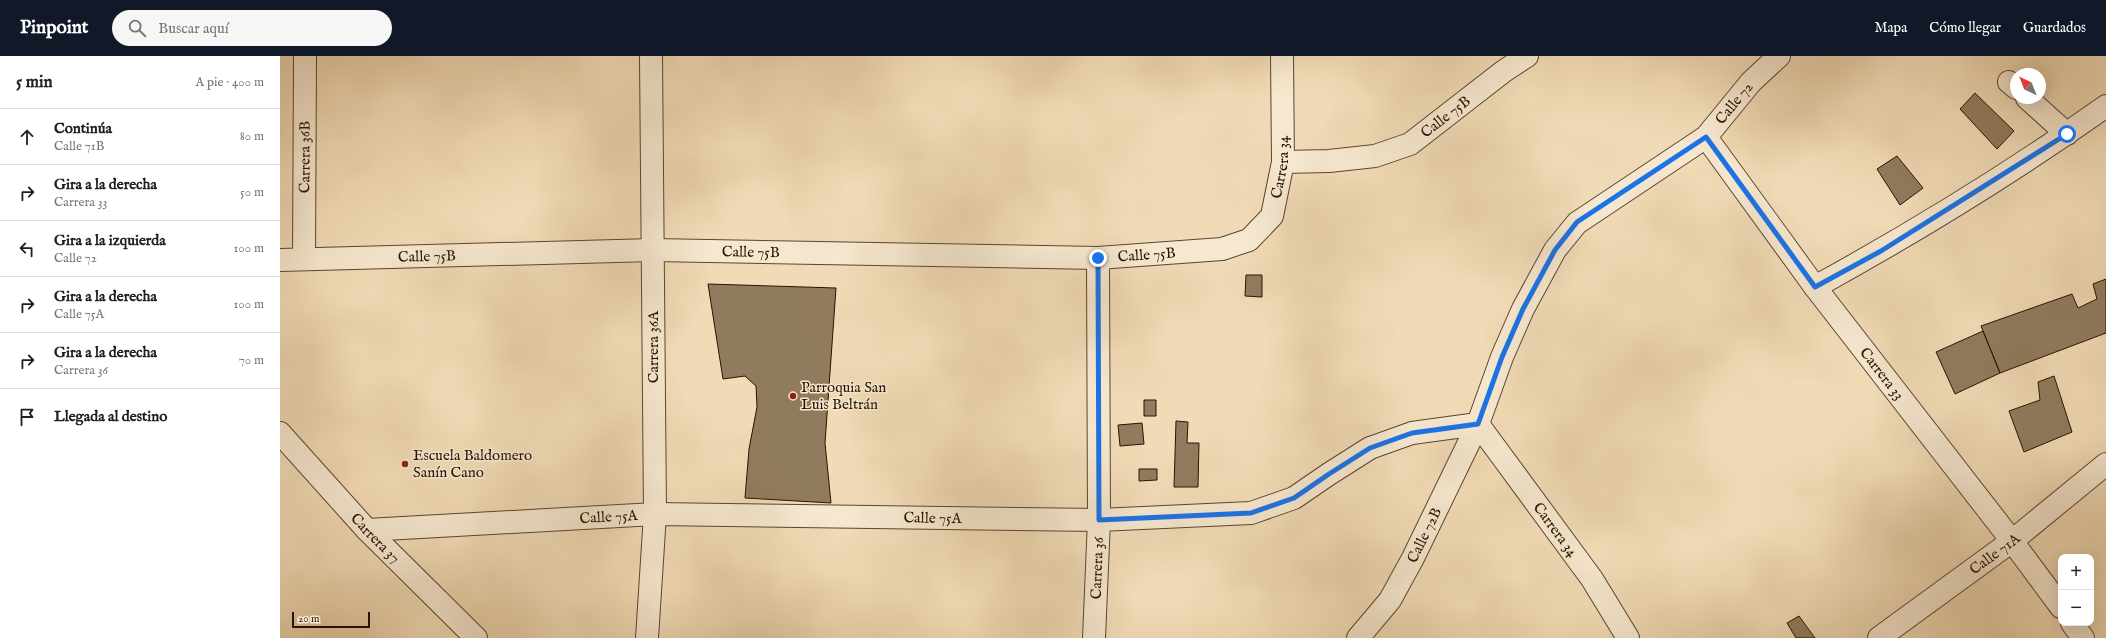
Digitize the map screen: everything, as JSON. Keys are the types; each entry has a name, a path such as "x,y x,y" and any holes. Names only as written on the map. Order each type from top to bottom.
{"street":[{"name":"Carrera 36B","path":"304,259 306,56"},
{"name":"Carrera 36A","path":"647,638 655,514 651,56"},
{"name":"Carrera 34","path":"1222,249 1249,240 1272,216 1283,162 1282,56"},
{"name":"Calle 75B","path":"1283,162 1329,161 1375,156 1410,144 1504,71 1527,56"},
{"name":"Calle 72","path":"1478,424 1502,357 1523,309 1555,250 1577,222 1706,137 1751,82 1779,56"},
{"path":"2034,104 2067,134"},
{"path":"1815,287 1881,251 2067,134 2106,106"},
{"name":"Carrera 33","path":"1706,137 1815,287 2012,541 2058,604"},
{"name":"Calle 75B","path":"280,260 653,250 1098,258 1222,249"},
{"name":"Carrera 36","path":"1094,638 1099,520 1098,258"},
{"name":"Carrera 34","path":"1478,424 1592,579 1628,638"},
{"name":"Calle 75A","path":"368,530 655,514 1099,520 1251,513 1294,498 1370,448 1412,433 1478,424"},
{"name":"Calle 72B","path":"1358,638 1390,600 1413,558 1478,424"},
{"name":"Carrera 37","path":"280,433 368,530 476,638"},
{"name":"Calle 71A","path":"1879,638 2012,541 2106,464"},
{"path":"2074,626 2083,638"}],"building":[{"path":"1975,93 2014,131 1997,149 1960,109"},
{"path":"1897,156 1923,188 1900,205 1877,169"},
{"path":"1246,275 1262,275 1262,297 1245,296"},
{"path":"2106,279 2106,333 2000,373 1981,326 2072,294 2078,308 2097,299 2093,284"},
{"name":"Parroquia San Luis Beltrán","path":"708,284 836,288 825,443 831,503 745,498 749,449 757,407 756,386 745,376 723,379"},
{"path":"1983,331 2000,373 1955,394 1936,352"},
{"path":"2054,376 2072,432 2024,452 2009,411 2040,400 2038,382"},
{"path":"1144,400 1156,400 1156,416 1144,416"},
{"path":"1176,421 1188,422 1187,443 1199,443 1198,487 1174,487"},
{"path":"1142,423 1144,444 1120,446 1118,425"},
{"path":"1139,469 1157,469 1157,480 1139,481"},
{"path":"1799,616 1815,638 1796,638 1787,623"}],"place":[{"name":"Parroquia San Luis Beltrán","path":"793,396"},
{"name":"Escuela Baldomero Sanín Cano","path":"405,464"}],"route":[{"path":"1098,258 1099,520 1251,513 1294,498 1370,448 1412,433 1478,424 1502,357 1523,309 1555,250 1577,222 1706,137 1815,287 1881,251 2067,134"}]}
